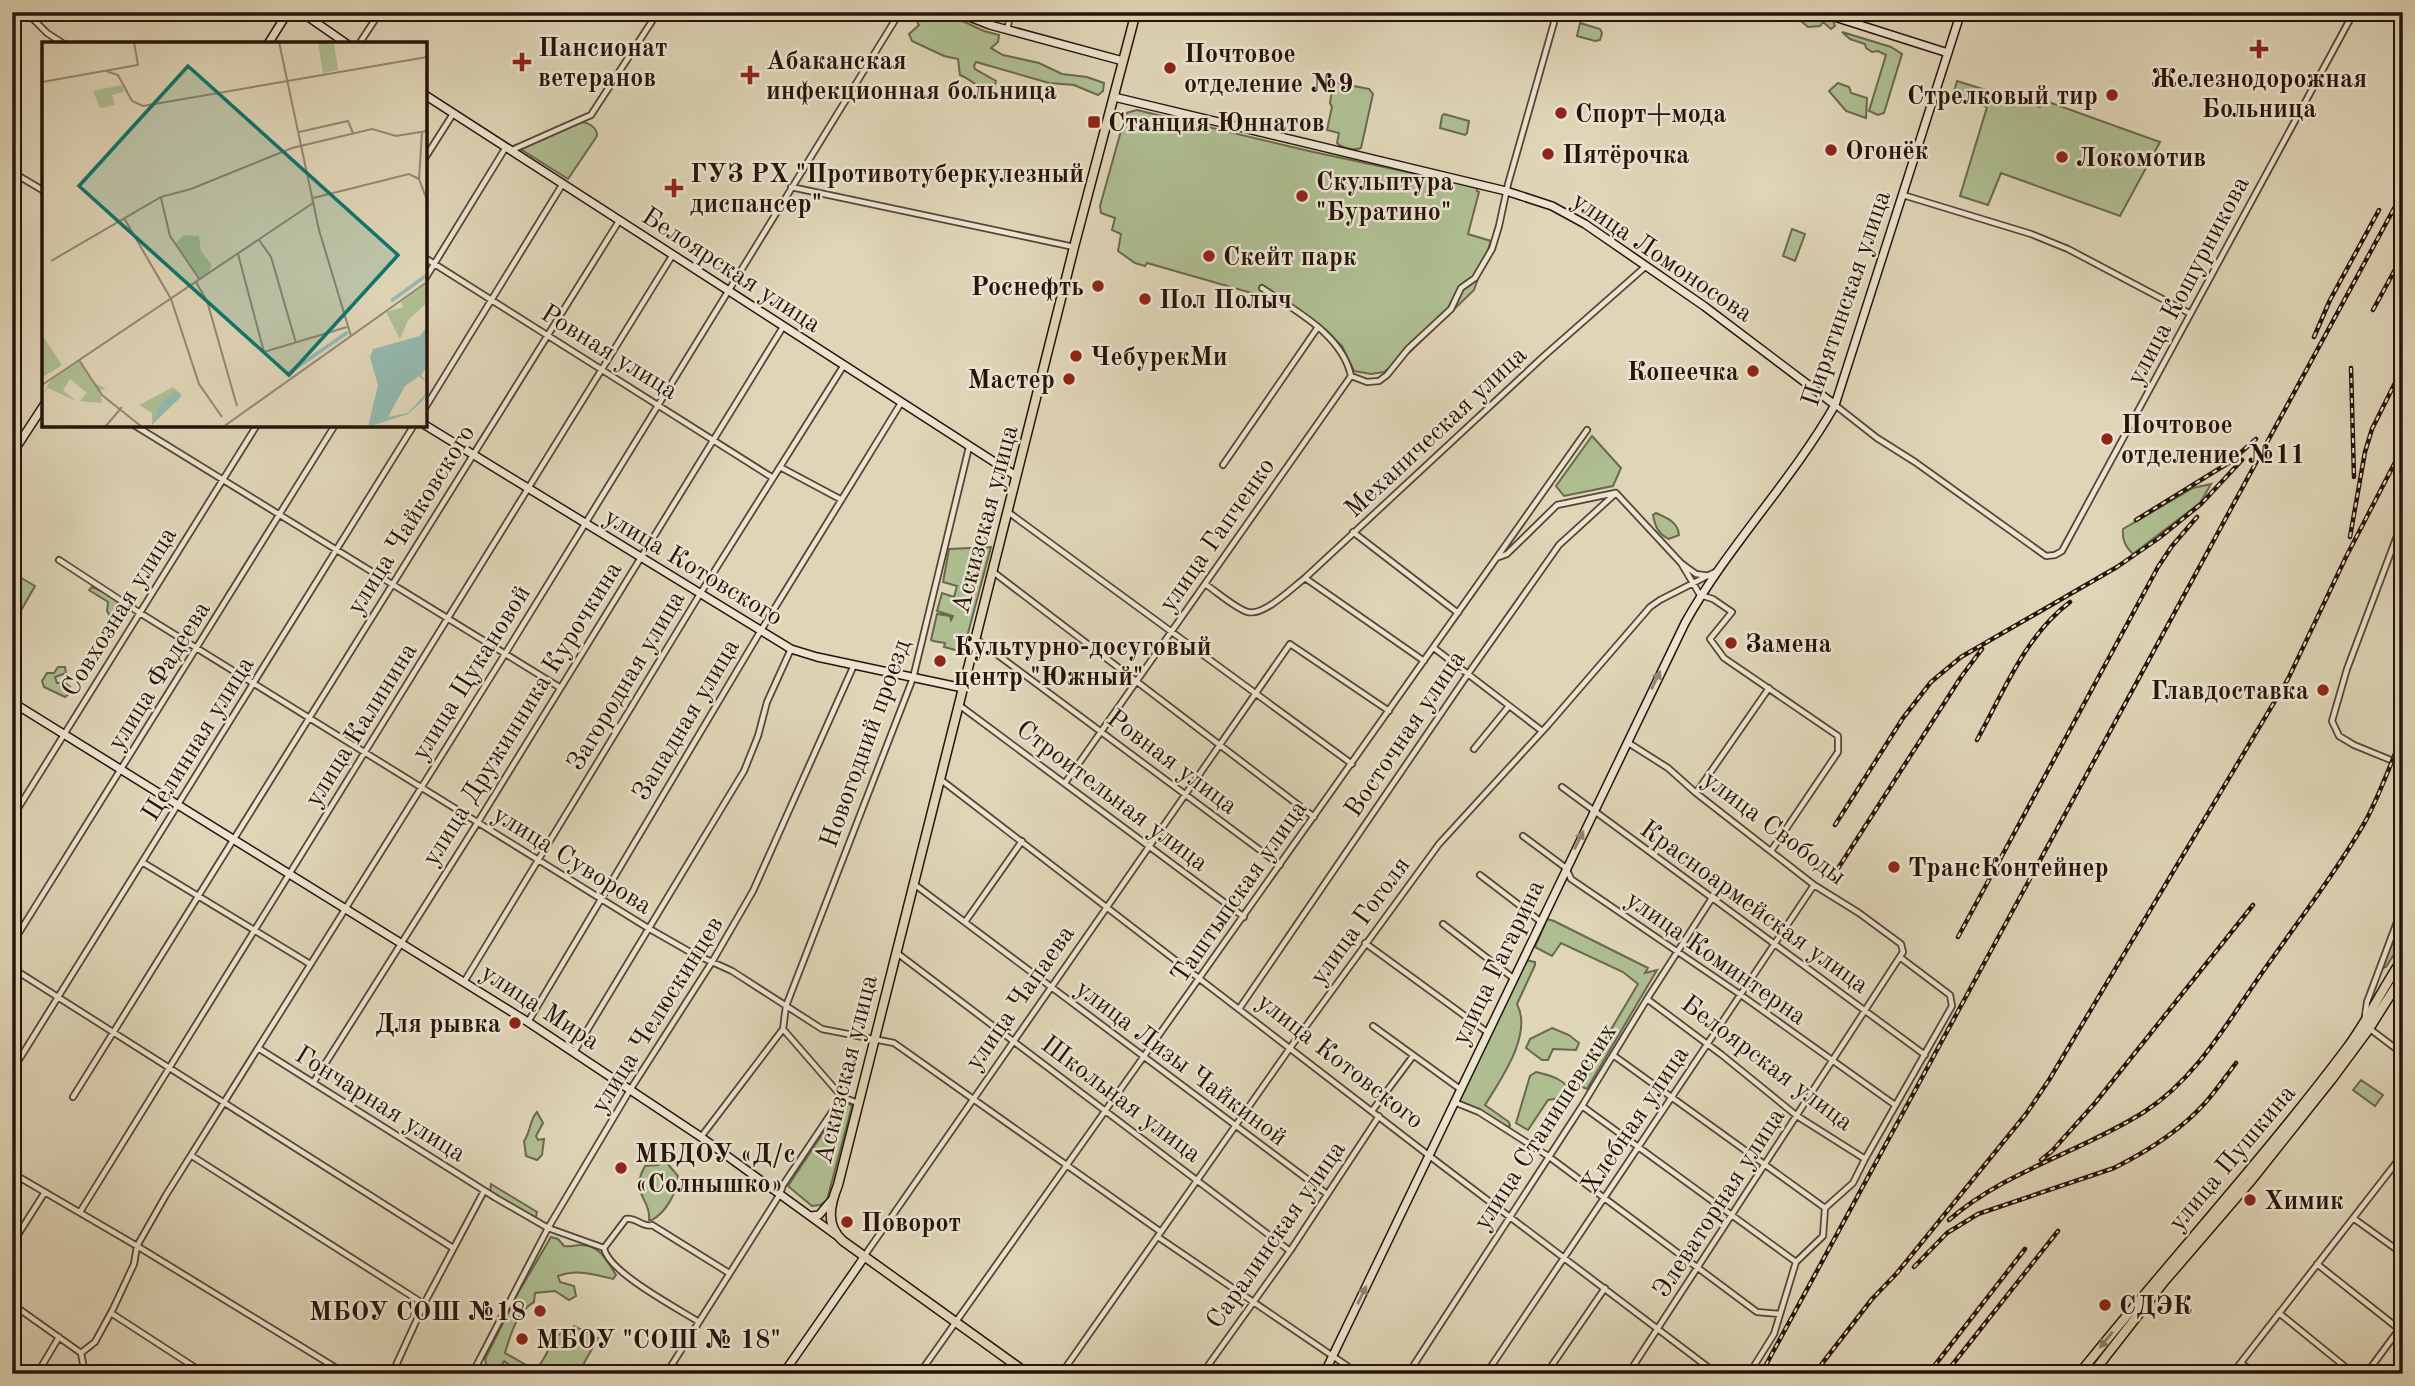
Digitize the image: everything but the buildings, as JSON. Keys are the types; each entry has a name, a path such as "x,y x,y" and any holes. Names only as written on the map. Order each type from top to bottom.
{"main road":[{"name":"Аскизская улица","path":"832,1199 838,1185 1074,247 1136,12"},
{"name":"улица Пушкина","path":"2079,1374 2367,1026 2403,958"},
{"name":"улица Пушкина","path":"2092,1374 2162,1283 2250,1182 2403,975"},
{"path":"832,1199 831,1221 836,1235"},
{"name":"улица Мира","path":"836,1235 1028,1374"}],"street":[{"path":"269,42 288,12"},
{"path":"301,12 344,42"},
{"path":"360,42 380,12"},
{"path":"427,276 509,149 591,115 658,12"},
{"name":"улица Цукановой","path":"81,1353 95,1342 111,1313 134,1264 137,1246 900,12"},
{"path":"957,12 1007,30 1123,61"},
{"path":"1007,30 1011,12"},
{"path":"1262,288 1318,327 1341,349 1349,364 1351,376 1367,382 1379,381 1387,375 1408,349 1451,309 1461,288 1475,278 1492,249 1557,12"},
{"path":"1819,12 1948,53"},
{"name":"Пирятинская улица","path":"1713,574 1810,444 1835,405 1961,12"},
{"name":"улица Кошурникова","path":"2046,556 2062,551 2070,538 2189,313 2354,12"},
{"path":"34,15 47,33 61,42"},
{"name":"Белоярская улица","path":"427,96 1016,477"},
{"name":"улица Ломоносова","path":"1114,97 1506,191 1552,206 1585,224 1704,306 1877,438 2046,556"},
{"path":"427,155 453,114"},
{"path":"12,172 42,190"},
{"path":"427,405 562,185"},
{"path":"791,187 1074,247"},
{"path":"1903,195 2031,234 2068,249 2189,313"},
{"name":"улица Чайковского","path":"73,1097 619,221"},
{"name":"улица Калинина","path":"80,1212 672,256"},
{"name":"Ровная улица","path":"427,259 773,478"},
{"name":"Механическая улица","path":"1205,584 1246,612 1258,612 1268,607 1305,578 1353,531 1645,267"},
{"name":"улица Дружинника Курочкина","path":"313,1083 478,822 783,327"},
{"name":"улица Гапченко","path":"1223,465 1318,327"},
{"name":"Загородная улица","path":"464,982 700,594 844,365"},
{"name":"улица Гапченко","path":"1065,783 1351,376"},
{"name":"Западная улица","path":"528,1022 840,499 901,402"},
{"path":"12,454 42,408"},
{"name":"улица Котовского","path":"427,426 791,649 963,688"},
{"path":"137,427 559,687"},
{"name":"Совхозная улица","path":"12,818 15,807 64,735 256,427"},
{"name":"улица Фадеева","path":"12,944 334,427"},
{"name":"Целинная улица","path":"12,1071 413,427"},
{"name":"Таштыпская улица","path":"919,1374 1587,430"},
{"name":"Новогодний проезд","path":"786,1006 913,678 969,447"},
{"path":"780,467 840,499"},
{"path":"1497,558 1507,554 1557,505 1616,493 1681,563 1696,574 1713,574"},
{"name":"Восточная улица","path":"1239,1009 1559,545 1616,493"},
{"path":"1007,511 1352,764"},
{"path":"2403,520 2365,619 2332,721 2339,736 2403,765"},
{"path":"1353,531 1458,613"},
{"name":"улица Суворова","path":"59,560 139,613 648,928 690,952 732,971 822,1029 894,1043 1068,1165 1252,1303 1359,1374"},
{"path":"1681,563 1700,595 1713,598 1732,612 1710,639 1724,658 1838,736 1838,752 1771,851"},
{"path":"992,571 1314,817"},
{"name":"улица Гоголя","path":"1061,1374 1290,1048 1439,844 1650,607 1713,574"},
{"name":"улица Гагарина","path":"1324,1374 1626,741 1713,574"},
{"path":"1305,578 1424,662"},
{"name":"Ровная улица","path":"975,638 1280,866"},
{"name":"улица Чапаева","path":"783,1374 1290,643 1389,711"},
{"path":"1434,648 1542,731"},
{"path":"574,1052 744,771 758,736 767,702 791,649"},
{"name":"улица Челюскинцев","path":"472,1372 548,1228 753,891 854,665"},
{"path":"1696,793 1769,688"},
{"name":"улица Мира","path":"12,702 528,1022 701,1137 836,1235"},
{"name":"Строительная улица","path":"959,705 1244,917"},
{"path":"1474,749 1509,706"},
{"name":"улица Свободы","path":"1626,741 1668,768 1696,793 1815,885 1901,944 1901,958"},
{"name":"улица Котовского","path":"940,779 1717,1374"},
{"name":"Красноармейская улица","path":"1562,787 1926,1055"},
{"name":"улица Коминтерна","path":"1523,836 1566,868 1571,879 1741,995 1895,1105"},
{"path":"965,922 1022,841"},
{"path":"142,862 310,964"},
{"path":"1480,875 1540,921"},
{"name":"улица Лизы Чайкиной","path":"914,884 1327,1194"},
{"name":"Хлебная улица","path":"1486,1374 1815,885"},
{"name":"улица Станишевских","path":"1408,1374 1582,1106 1712,898"},
{"path":"2403,906 2367,1002 2367,1026 2403,1054"},
{"path":"1443,924 1513,978"},
{"path":"1365,943 1487,1032"},
{"name":"Школьная улица","path":"896,952 1290,1251"},
{"path":"1749,1374 1774,1334 1796,1262 1823,1236 1825,1208 1853,1183 1864,1158 1952,1006 1950,995 1901,958"},
{"name":"Элеваторная улица","path":"1628,1374 1901,958"},
{"path":"12,968 453,1248"},
{"name":"Белоярская улица","path":"1647,999 1797,1116 1864,1158"},
{"path":"701,1137 783,1029 786,1006"},
{"path":"1373,1026 1460,1089"},
{"path":"783,1029 842,1097 858,1103"},
{"name":"Гончарная улица","path":"258,1048 484,1191 548,1228 604,1248"},
{"path":"1613,1055 1825,1208"},
{"path":"1372,1111 1413,1056"},
{"name":"Аскизская улица","path":"666,1374 780,1194 783,1185 842,1097"},
{"path":"1454,1102 1479,1112 1548,1156 1757,1312 1780,1314"},
{"path":"1582,1106 1796,1262"},
{"name":"Саралинская улица","path":"1202,1374 1290,1251 1379,1116"},
{"path":"2232,1374 2403,1154"},
{"path":"192,1156 424,1304"},
{"path":"12,1173 346,1374"},
{"path":"392,1374 424,1304 484,1191"},
{"path":"12,1244 45,1192"},
{"path":"810,1216 819,1215 832,1199"},
{"path":"699,1322 617,1269 606,1257 604,1248 626,1219 632,1217 646,1225 652,1225 729,1273"},
{"path":"2353,1218 2403,1254"},
{"path":"2317,1264 2401,1327 2366,1374"},
{"path":"1546,1374 1605,1288"},
{"path":"12,1304 81,1353 85,1374"},
{"path":"111,1313 205,1374"},
{"path":"2278,1313 2354,1374"},
{"path":"37,1374 59,1337"},
{"path":"2241,1363 2256,1374"},
{"path":"472,1372 479,1374"}],"green space":[{"path":"943,12 999,35 998,42 991,48 1003,55 1039,63 1062,74 1087,77 1104,83 1103,91 1098,95 1074,85 1049,83 976,62 975,69 996,81 989,92 960,75 958,59 944,56 912,41 909,34 919,25 912,14"},
{"path":"1790,12 1807,12 1833,21 1835,26 1831,29 1823,22 1820,26 1808,27"},
{"path":"1580,23 1600,29 1600,40 1577,36"},
{"path":"1842,32 1891,47 1902,54 1884,113 1878,115 1869,111 1886,55 1878,51 1872,52 1865,44 1850,39"},
{"name":"Локомотив","path":"1957,81 2040,107 2043,100 2160,142 2120,216 2001,173 1988,205 1960,196 1987,107 1953,95"},
{"path":"1333,82 1369,89 1373,94 1361,148 1342,146 1337,143 1339,133 1327,130 1332,107 1330,103"},
{"path":"1838,83 1849,87 1851,93 1867,98 1866,118 1846,111 1829,91"},
{"path":"1137,110 1477,187 1479,192 1468,234 1491,241 1474,290 1410,352 1384,372 1371,374 1354,371 1342,346 1319,324 1263,286 1262,296 1147,263 1145,266 1135,263 1118,251 1121,234 1112,230 1115,218 1101,213 1100,206 1126,113"},
{"path":"1444,114 1469,121 1467,133 1465,135 1440,128"},
{"path":"581,122 592,126 597,136 568,179 522,150 523,147"},
{"path":"1792,229 1805,234 1795,261 1783,256"},
{"path":"1592,436 1621,468 1613,486 1564,496 1556,486"},
{"path":"2211,484 2200,503 2133,554 2128,548 2123,529 2193,488"},
{"path":"1656,513 1674,524 1679,535 1669,539 1662,535 1655,523 1653,515"},
{"path":"991,547 963,652 944,647 945,643 931,640 937,614 950,616 951,620 953,616 937,611 942,593 954,597 957,586 943,582 949,549"},
{"path":"18,576 35,586 12,626 12,587"},
{"path":"92,587 117,598 123,605 117,617 110,616 107,611 108,602 89,590"},
{"path":"58,667 65,667 66,673 55,677 57,683 65,683 70,687 69,694 65,697 44,687 42,681 47,673 54,673"},
{"path":"2403,913 2401,943 2383,968"},
{"path":"1547,919 1648,968 1645,973 1657,970 1587,1089 1578,1085 1638,984 1623,972 1561,943 1552,956 1535,947"},
{"path":"1526,960 1535,962 1535,965 1517,1004 1521,1016 1518,1042 1506,1070 1485,1105 1509,1122 1510,1126 1506,1127 1458,1101"},
{"path":"1552,1028 1569,1035 1579,1043 1576,1050 1553,1049 1548,1060 1542,1060 1526,1048 1530,1039"},
{"path":"1536,1072 1559,1080 1575,1096 1573,1100 1548,1100 1528,1130 1516,1123 1530,1076"},
{"path":"2361,1080 2383,1095 2375,1106 2353,1090"},
{"path":"844,1101 852,1106 827,1200 812,1206 788,1186"},
{"path":"537,1112 543,1123 536,1136 538,1140 544,1139 542,1155 537,1160 526,1156 524,1141"},
{"path":"667,1163 678,1176 677,1182 666,1207 657,1217 649,1220 639,1183 645,1166"},
{"path":"491,1184 537,1212 536,1217 532,1218 490,1193"},
{"path":"551,1237 558,1239 564,1246 581,1245 593,1248 602,1255 616,1275 613,1279 579,1273 558,1276 560,1282 574,1286 576,1296 569,1300 555,1291 535,1293 534,1302 523,1311 515,1324 505,1353 535,1370 562,1332 567,1339 574,1326 598,1338 578,1374 556,1365 543,1374 521,1374 504,1361 500,1368 507,1374 493,1374 487,1369 485,1359 518,1293"}],"waterway":[{"path":"12,26 15,12"}],"railway":[{"path":"1761,1374 2403,192"},
{"path":"2314,337 2330,300 2379,210"},
{"path":"2373,310 2403,255"},
{"path":"2350,537 2365,452 2372,429 2403,367"},
{"path":"2351,368 2354,477"},
{"path":"2136,520 2230,462 2256,439"},
{"path":"1814,1374 1872,1299 1897,1273 2026,1114 2049,1080 2288,679 2346,557 2403,447"},
{"path":"1835,825 1903,718 1931,682 1961,657 2117,567 2159,538 2201,504 2242,460"},
{"path":"1958,937 2158,567 2197,517"},
{"path":"1977,740 2028,648 2040,631 2070,602"},
{"path":"1837,870 1961,677 1982,649"},
{"path":"1949,1220 1994,1188 2144,1112 2178,1085 2193,1069 2353,842 2376,801 2403,734"},
{"path":"2041,1160 2095,1103 2253,905"},
{"path":"1914,1267 1947,1233 1978,1214 2114,1168 2151,1148 2196,1113 2236,1063"},
{"path":"1945,1374 2058,1231"},
{"path":"1928,1374 2025,1249"}],"place":[{"name":"Железнодорожная Больница","path":"2259,49"},
{"name":"Пансионат ветеранов","path":"522,62"},
{"name":"Почтовое отделение №9","path":"1170,68"},
{"name":"Абаканская инфекционная больница","path":"750,75"},
{"name":"Стрелковый тир","path":"2112,95"},
{"name":"Спорт+мода","path":"1561,113"},
{"name":"Станция Юннатов","path":"1094,122"},
{"name":"Огонёк","path":"1831,150"},
{"name":"Пятёрочка","path":"1548,154"},
{"name":"Локомотив","path":"2062,157"},
{"name":"ГУЗ РХ \"Противотуберкулезный диспансер\"","path":"674,188"},
{"name":"Скульптура \"Буратино\"","path":"1302,196"},
{"name":"Скейт парк","path":"1209,256"},
{"name":"Роснефть","path":"1098,286"},
{"name":"Пол Полыч","path":"1145,299"},
{"name":"ЧебурекМи","path":"1076,356"},
{"name":"Копеечка","path":"1753,371"},
{"name":"Мастер","path":"1069,379"},
{"name":"Почтовое отделение №11","path":"2107,439"},
{"name":"Замена","path":"1731,643"},
{"name":"Культурно-досуговый центр \"Южный\"","path":"940,661"},
{"name":"Главдоставка","path":"2323,690"},
{"name":"ТрансКонтейнер","path":"1894,867"},
{"name":"Для рывка","path":"515,1023"},
{"name":"МБДОУ «Д/с «Солнышко»","path":"621,1168"},
{"name":"Химик","path":"2250,1200"},
{"name":"Поворот","path":"847,1222"},
{"name":"СДЭК","path":"2105,1305"},
{"name":"МБОУ СОШ №18","path":"540,1311"},
{"name":"МБОУ \"СОШ № 18\"","path":"522,1339"}]}
